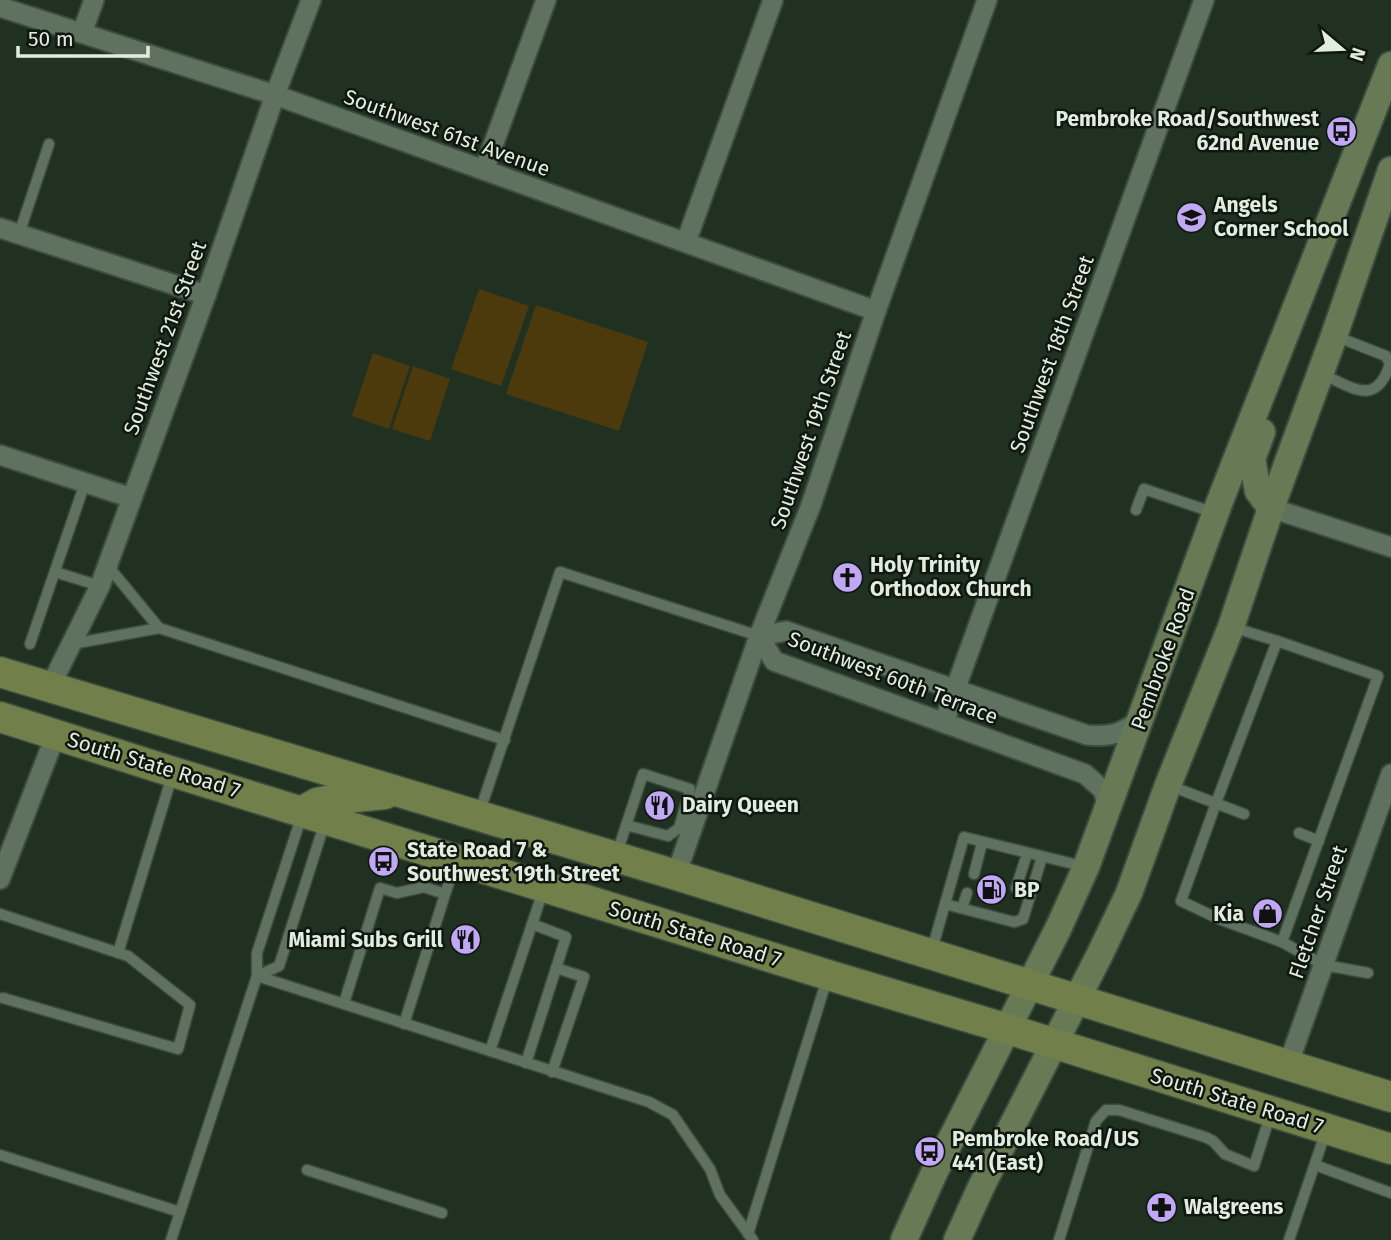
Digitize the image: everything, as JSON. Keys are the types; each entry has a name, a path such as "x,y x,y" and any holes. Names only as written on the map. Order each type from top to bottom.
{"main road":[{"name":"Pembroke Road","path":"904,1240 934,1173 1068,908 1086,867 1215,514 1391,65"},
{"path":"957,1240 1129,893 1168,785 1231,627 1391,170"},
{"path":"1271,508 1258,491 1252,459 1314,290 1315,258"},
{"path":"0,672 676,875 1391,1097"},
{"path":"0,708 37,697 50,687"},
{"path":"56,734 83,717 128,711"},
{"name":"South State Road 7","path":"0,717 1391,1149"},
{"path":"315,815 317,803 399,792"}],"street":[{"path":"82,33 94,0"},
{"name":"Southwest 21st Street","path":"50,687 108,565 311,0"},
{"path":"484,170 546,0"},
{"path":"686,243 773,0"},
{"name":"Southwest 19th Street","path":"676,875 692,806 811,505 876,311 987,0"},
{"name":"Southwest 18th Street","path":"944,723 1204,0"},
{"name":"Southwest 61st Avenue","path":"0,6 275,95 876,311"},
{"path":"0,228 206,296"},
{"path":"0,455 132,498"},
{"path":"1271,508 1391,547"},
{"name":"Southwest 60th Terrace","path":"1108,807 1103,790 1085,774 775,661 759,636 786,631 1087,735 1116,734 1141,719"},
{"path":"0,879 56,734"},
{"name":"Fletcher Street","path":"1288,1065 1391,774"}],"lane":[{"path":"19,234 49,144"},
{"path":"1320,374 1362,391 1373,390 1382,383 1387,374 1390,364 1386,356 1334,336"},
{"path":"30,644 85,483"},
{"path":"1136,510 1143,489 1215,514"},
{"path":"108,565 159,628"},
{"path":"54,572 100,586"},
{"path":"478,816 560,572 759,636"},
{"path":"1231,627 1378,676 1282,942"},
{"path":"72,644 159,628 505,740"},
{"path":"1278,641 1181,901 1219,919 1282,942 1324,965 1368,973"},
{"path":"118,953 173,772"},
{"path":"616,857 626,825 643,774 690,789 692,806 679,828 668,836 626,825"},
{"path":"1168,785 1244,814"},
{"path":"171,1240 257,975 257,954 315,815"},
{"path":"257,975 279,966 315,815"},
{"path":"1299,833 1319,841"},
{"path":"931,955 964,838 1086,867"},
{"path":"974,873 982,843"},
{"path":"1016,888 1027,854"},
{"path":"945,904 1014,922 1023,919 1042,857"},
{"path":"404,1024 456,859"},
{"path":"344,1003 380,888 397,893 424,887 445,894"},
{"path":"490,1051 545,887"},
{"path":"962,908 967,894"},
{"path":"1006,920 1009,907"},
{"path":"0,914 128,957 190,1005 178,1049 3,998"},
{"path":"526,1063 565,937 532,924"},
{"path":"552,1072 584,977 556,968"},
{"path":"257,975 649,1102 673,1115 710,1170 720,1195 751,1237"},
{"path":"751,1237 828,975"},
{"path":"1059,1240 1096,1121 1106,1110 1119,1110 1205,1137 1213,1141 1225,1154 1254,1166 1271,1112"},
{"path":"1289,1240 1327,1129"},
{"path":"0,1155 180,1212"},
{"path":"1315,1165 1391,1193"},
{"path":"307,1170 442,1213"}],"shaded area":[{"path":"479,289 529,306 501,386 451,369"},
{"path":"536,305 648,342 619,431 506,394"},
{"path":"373,353 410,366 389,429 352,416"},
{"path":"413,366 450,379 430,441 392,429"}],"place":[{"name":"Pembroke Road/Southwest 62nd Avenue","path":"1342,131"},
{"name":"Angels Corner School","path":"1191,217"},
{"name":"Holy Trinity Orthodox Church","path":"847,577"},
{"name":"Dairy Queen","path":"659,805"},
{"name":"State Road 7 & Southwest 19th Street","path":"384,862"},
{"name":"BP","path":"991,890"},
{"name":"Kia","path":"1267,914"},
{"name":"Miami Subs Grill","path":"466,940"},
{"name":"Pembroke Road/US 441 (East)","path":"929,1151"},
{"name":"Walgreens","path":"1161,1207"}]}
